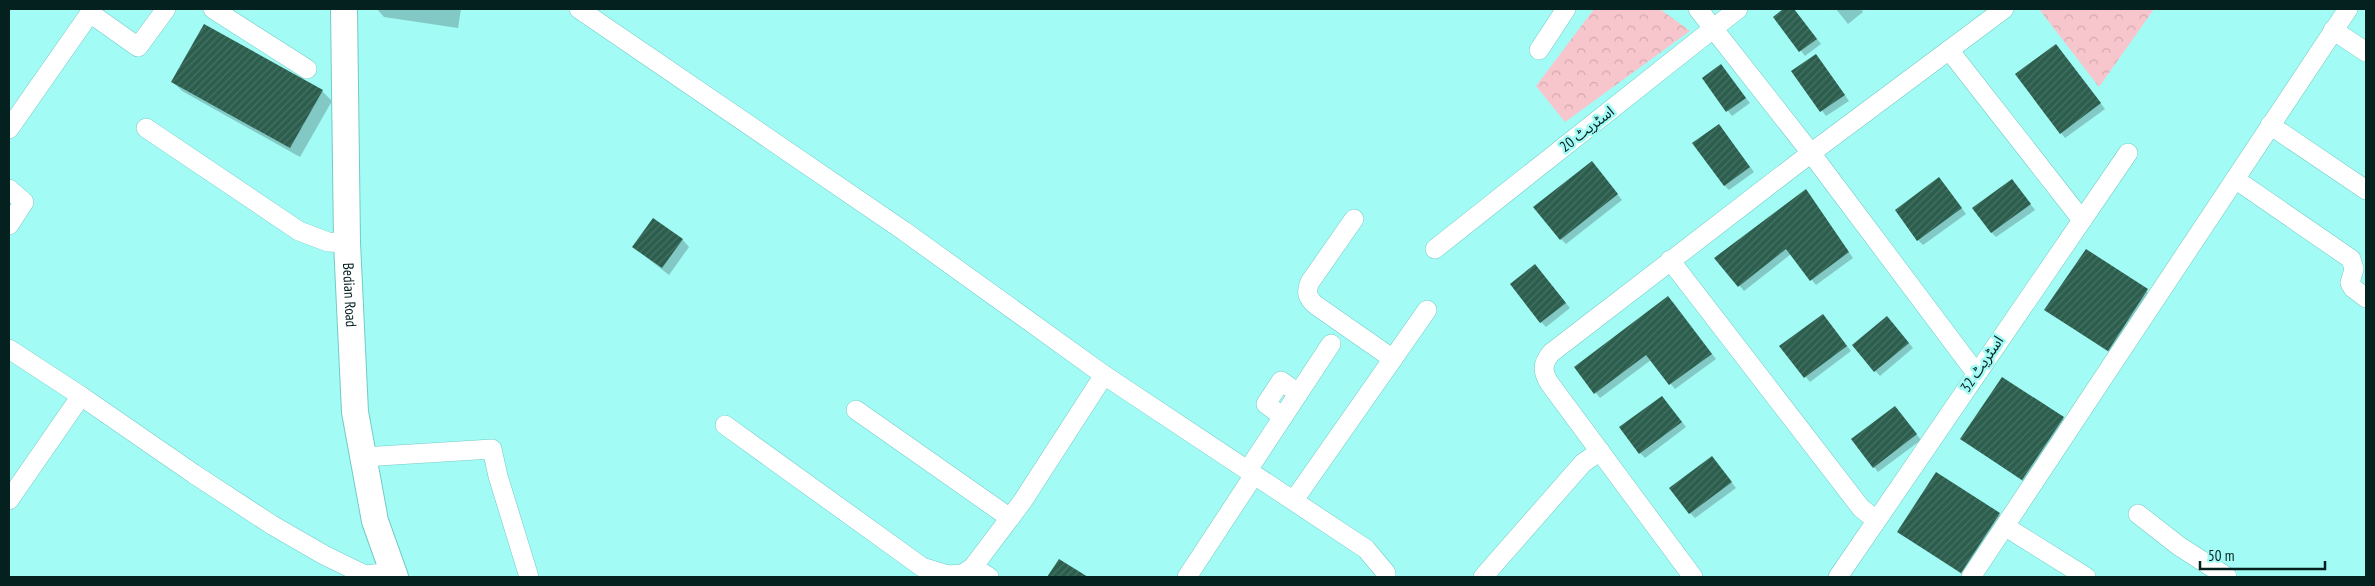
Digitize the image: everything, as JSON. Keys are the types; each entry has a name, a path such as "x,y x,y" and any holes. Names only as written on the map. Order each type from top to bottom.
{"main road":[{"name":"Bedian Road","path":"344,9 347,243 355,412 375,521 394,575"}],"street":[{"path":"9,129 90,13 138,46 166,9"},
{"path":"213,9 307,69"},
{"path":"579,9 904,231 1104,375 1366,548 1386,573 1386,577"},
{"path":"1539,50 1566,9"},
{"path":"1698,9 1811,153 1976,373"},
{"name":"اسٹریٹ 20","path":"1435,249 1738,9"},
{"path":"1693,577 1545,377 1545,360 1550,353 1670,260 2004,9"},
{"path":"1971,577 2006,527 2348,9"},
{"path":"2333,30 2366,52"},
{"path":"1949,50 2082,220"},
{"path":"2270,125 2366,190"},
{"path":"146,128 299,231 328,242 347,243"},
{"name":"اسٹریٹ 32","path":"1838,577 2128,153"},
{"path":"2235,179 2351,259 2354,269 2350,283 2353,288 2366,298"},
{"path":"9,189 24,202 9,225"},
{"path":"1354,219 1310,282 1308,297 1317,306 1393,359"},
{"path":"1670,260 1861,508 1876,520"},
{"path":"1294,500 1427,310"},
{"path":"1187,577 1282,417 1266,404 1282,381 1298,393 1331,344"},
{"path":"9,349 82,396 194,474 272,525 365,575 394,575"},
{"path":"725,425 922,567 947,576 963,574 973,567 1010,518 1104,375"},
{"path":"9,500 82,396"},
{"path":"856,410 1010,518"},
{"path":"363,457 492,449 498,476 529,577"},
{"path":"1483,577 1583,463 1600,451"},
{"path":"2138,514 2179,546 2227,577"},
{"path":"2006,527 2086,577"},
{"path":"973,567 989,577"}],"green space":[{"path":"1594,9 1660,9 1690,31 1565,122 1536,86"},
{"path":"2039,9 2154,9 2099,87"}],"building":[{"path":"1783,9 1794,9 1817,39 1799,52 1773,17"},
{"path":"204,24 323,90 290,148 171,82"},
{"path":"2056,44 2101,103 2060,134 2015,74"},
{"path":"1816,54 1845,95 1820,112 1791,71"},
{"path":"1721,64 1746,98 1726,112 1702,78"},
{"path":"1719,124 1750,167 1724,186 1692,143"},
{"path":"1592,161 1618,194 1560,240 1533,207"},
{"path":"1939,177 1962,208 1917,241 1895,210"},
{"path":"2012,179 2031,204 1991,233 1972,208"},
{"path":"1806,189 1849,252 1810,281 1786,249 1738,287 1714,258"},
{"path":"653,218 683,239 662,268 632,247"},
{"path":"2086,249 2148,289 2108,351 2044,310"},
{"path":"1535,264 1566,303 1540,323 1510,284"},
{"path":"1668,296 1712,354 1669,385 1646,355 1594,394 1574,367"},
{"path":"1823,314 1847,346 1804,378 1779,346"},
{"path":"1887,316 1909,343 1874,372 1852,345"},
{"path":"2002,377 2064,417 2022,480 1960,439"},
{"path":"1662,396 1682,422 1639,454 1619,427"},
{"path":"1895,406 1917,434 1873,468 1851,439"},
{"path":"1712,456 1732,482 1689,514 1669,488"},
{"path":"1936,472 2000,513 1961,573 1897,532"},
{"path":"1059,559 1088,577 1047,577"}]}
